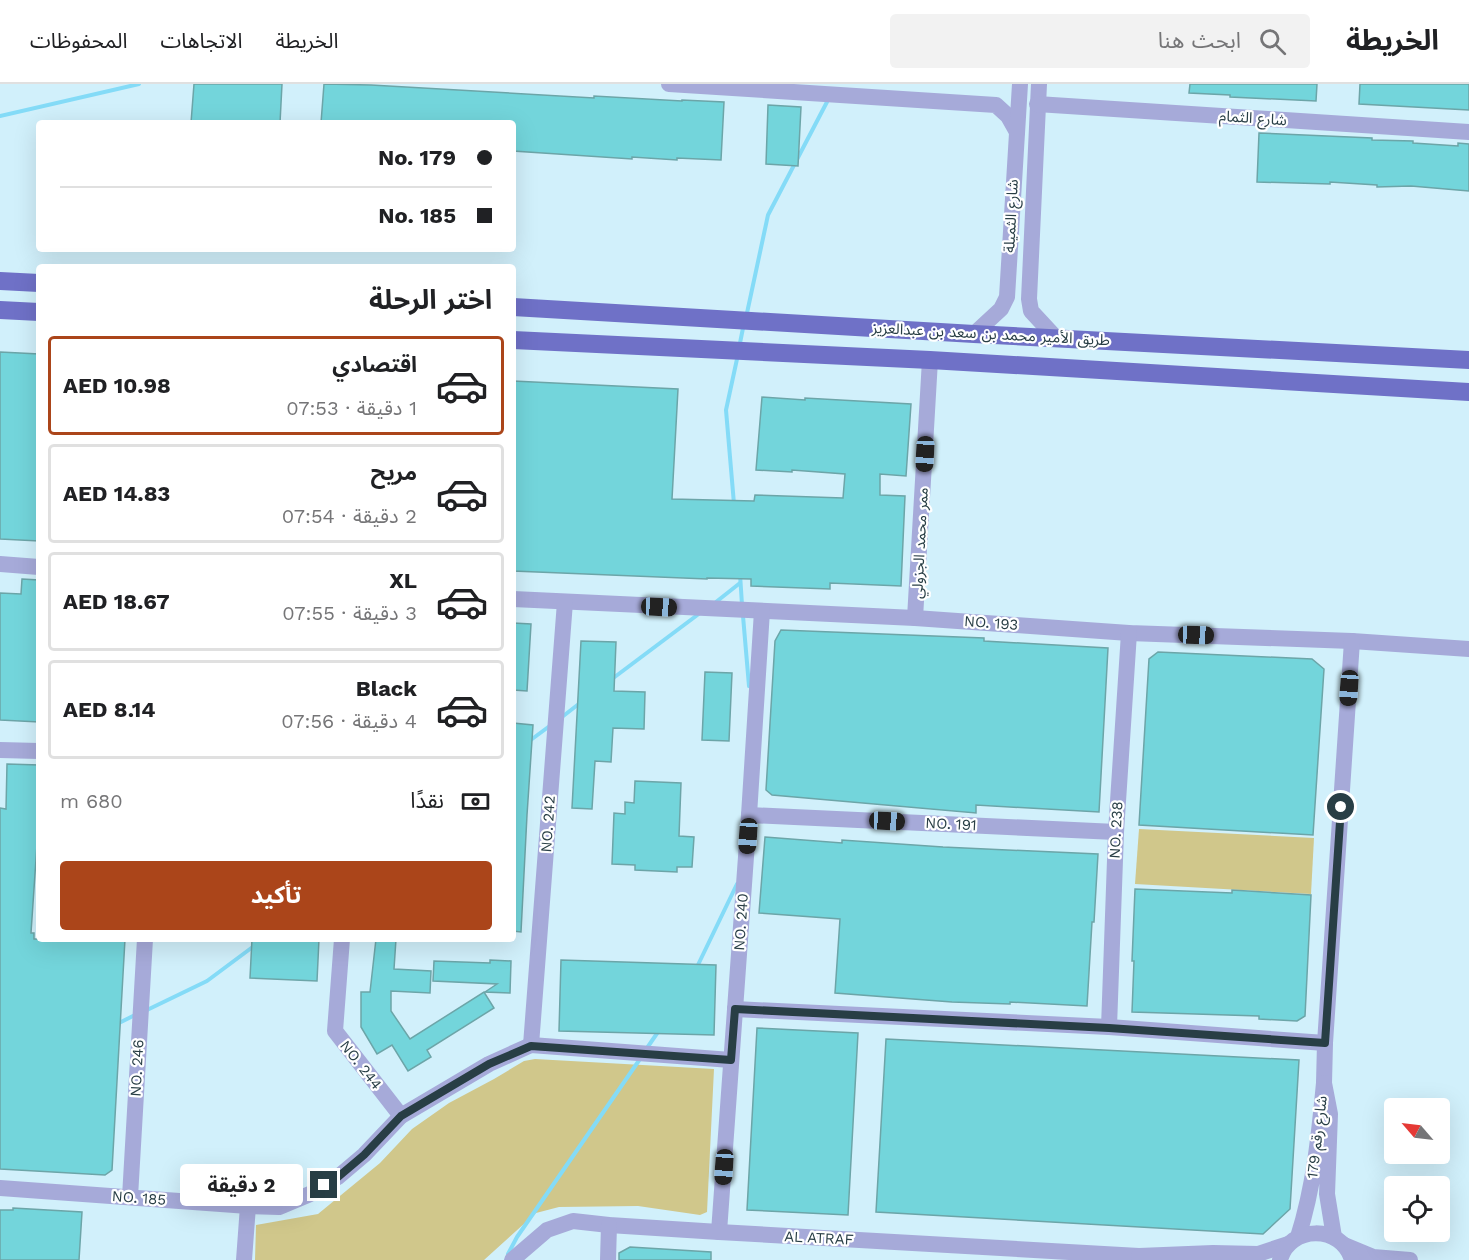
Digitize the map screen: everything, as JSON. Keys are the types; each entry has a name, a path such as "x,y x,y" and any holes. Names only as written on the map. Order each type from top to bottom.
{"main road":[{"path":"0,281 36,283"},
{"name":"طريق الأمير محمد بن سعد بن عبدالعزيز","path":"516,307 1469,360"},
{"path":"0,310 36,312"},
{"name":"طريق الأمير محمد بن سعد بن عبدالعزيز","path":"516,340 930,360 1469,392"}],"street":[{"path":"669,84 996,105 1008,116 1017,132"},
{"name":"شارع الثميلة","path":"1039,84 1029,299 1031,311 1056,338"},
{"path":"996,105 1020,86"},
{"name":"شارع الثميلة","path":"974,334 1001,309 1007,297 1020,86"},
{"name":"شارع الثمام","path":"1037,104 1469,132"},
{"name":"ممر محمد الجزولي","path":"915,618 930,360"},
{"path":"0,564 36,567"},
{"name":"NO. 193","path":"516,599 915,618 1129,633 1352,641 1469,649"},
{"name":"NO. 242","path":"531,1046 565,602"},
{"name":"NO. 240","path":"719,1232 762,611"},
{"name":"NO. 238","path":"1109,1028 1116,832 1129,633"},
{"path":"1324,1083 1352,641"},
{"path":"0,750 36,751"},
{"name":"NO. 191","path":"749,815 1116,832"},
{"name":"NO. 246","path":"130,1197 144,942"},
{"name":"NO. 244","path":"342,942 335,1031 401,1116"},
{"path":"735,1009 1109,1028 1325,1043"},
{"name":"NO. 185","path":"0,1188 279,1207 310,1194 338,1177 364,1155 401,1116 489,1064 531,1046 731,1060"},
{"name":"شارع رقم 179","path":"1293,1240 1307,1210 1319,1137 1324,1083"},
{"name":"شارع رقم 179","path":"1324,1083 1330,1114 1327,1194 1339,1241"},
{"path":"244,1260 248,1206"},
{"name":"AL ATRAF","path":"512,1260 547,1230 573,1221 946,1253 1139,1256 1258,1254 1310,1233 1322,1233 1373,1257 1410,1260"},
{"path":"608,1260 609,1225"},
{"path":"1280,1260 1281,1255 1293,1240"},
{"path":"1339,1241 1352,1260"},
{"name":"AL ATRAF","path":"1139,1256 1159,1260"}],"shaded area":[{"path":"1139,829 1314,838 1311,894 1135,884"},
{"path":"535,1059 714,1069 707,1212 700,1215 638,1206 559,1207 536,1213 484,1260 255,1260 256,1225 318,1214 380,1163 412,1129 449,1103 524,1061"}],"building":[{"path":"194,84 282,84 280,120 191,120"},
{"path":"324,84 594,98 594,96 724,102 721,160 632,157 632,159 516,151 516,120 321,120"},
{"path":"1190,84 1317,84 1316,101 1189,93"},
{"path":"1360,84 1469,84 1469,110 1359,104"},
{"path":"768,105 801,107 798,166 766,164"},
{"path":"1259,133 1372,138 1372,140 1413,141 1413,143 1458,146 1458,143 1469,144 1469,191 1411,186 1377,187 1377,185 1330,182 1330,184 1257,182"},
{"path":"0,352 36,354 36,541 0,539"},
{"path":"516,381 678,389 672,499 754,501 755,495 843,498 845,474 756,470 762,397 911,404 906,476 880,474 880,495 905,496 901,586 830,583 830,589 751,586 751,579 516,571"},
{"path":"22,579 36,580 36,722 0,720 0,593 21,594"},
{"path":"516,623 531,624 527,691 516,690"},
{"path":"781,630 984,638 984,641 1108,648 1099,812 976,805 976,813 772,795 766,790 775,641"},
{"path":"581,641 616,642 614,691 645,692 644,729 613,728 611,762 595,761 592,809 572,808"},
{"path":"1158,652 1312,659 1324,669 1313,835 1139,825 1149,659"},
{"path":"705,672 732,673 729,741 702,740"},
{"path":"516,723 533,725 521,932 516,931"},
{"path":"7,764 36,765 36,859 31,933 34,933 36,942 125,942 112,1170 105,1175 0,1169 0,808 6,809"},
{"path":"635,781 681,783 679,836 694,837 692,867 677,867 677,872 635,870 635,865 612,864 614,813 625,814 625,802 634,803"},
{"path":"765,837 842,843 842,840 1098,854 1087,1006 952,1002 835,993 840,919 759,913"},
{"path":"1135,889 1232,893 1232,890 1311,895 1305,1016 1297,1021 1259,1019 1259,1016 1132,1012"},
{"path":"252,942 319,942 317,981 250,978"},
{"path":"376,942 396,942 394,969 431,971 430,993 391,991 391,1011 410,1039 484,992 494,1008 427,1050 431,1057 408,1071 392,1045 377,1054 361,1027 361,992 370,992"},
{"path":"490,960 511,961 510,993 485,992 497,984 433,981 434,961 490,963"},
{"path":"561,960 716,965 714,1035 559,1031"},
{"path":"757,1028 858,1033 848,1215 747,1210"},
{"path":"886,1039 1299,1060 1290,1209 1263,1234 876,1212"},
{"path":"13,1208 82,1212 79,1260 0,1260 0,1210 13,1210"},
{"path":"630,1247 711,1252 711,1260 619,1260 619,1253"}],"waterway":[{"path":"0,116 139,84"},
{"path":"747,313 768,215 828,100"},
{"path":"740,343 743,328"},
{"path":"734,504 726,410 737,359"},
{"path":"740,574 742,605"},
{"path":"716,602 740,583"},
{"path":"612,679 700,613"},
{"path":"743,616 749,686"},
{"path":"562,717 580,703"},
{"path":"528,742 551,725"},
{"path":"696,969 737,884"},
{"path":"147,1010 207,981 254,946"},
{"path":"117,1024 135,1015"},
{"path":"647,1048 660,1029"},
{"path":"508,1254 517,1237 640,1059"}],"route":[{"path":"324,1185 338,1177 364,1155 401,1116 489,1064 531,1046 731,1060 735,1009 1109,1028 1325,1043 1341,807"}]}
